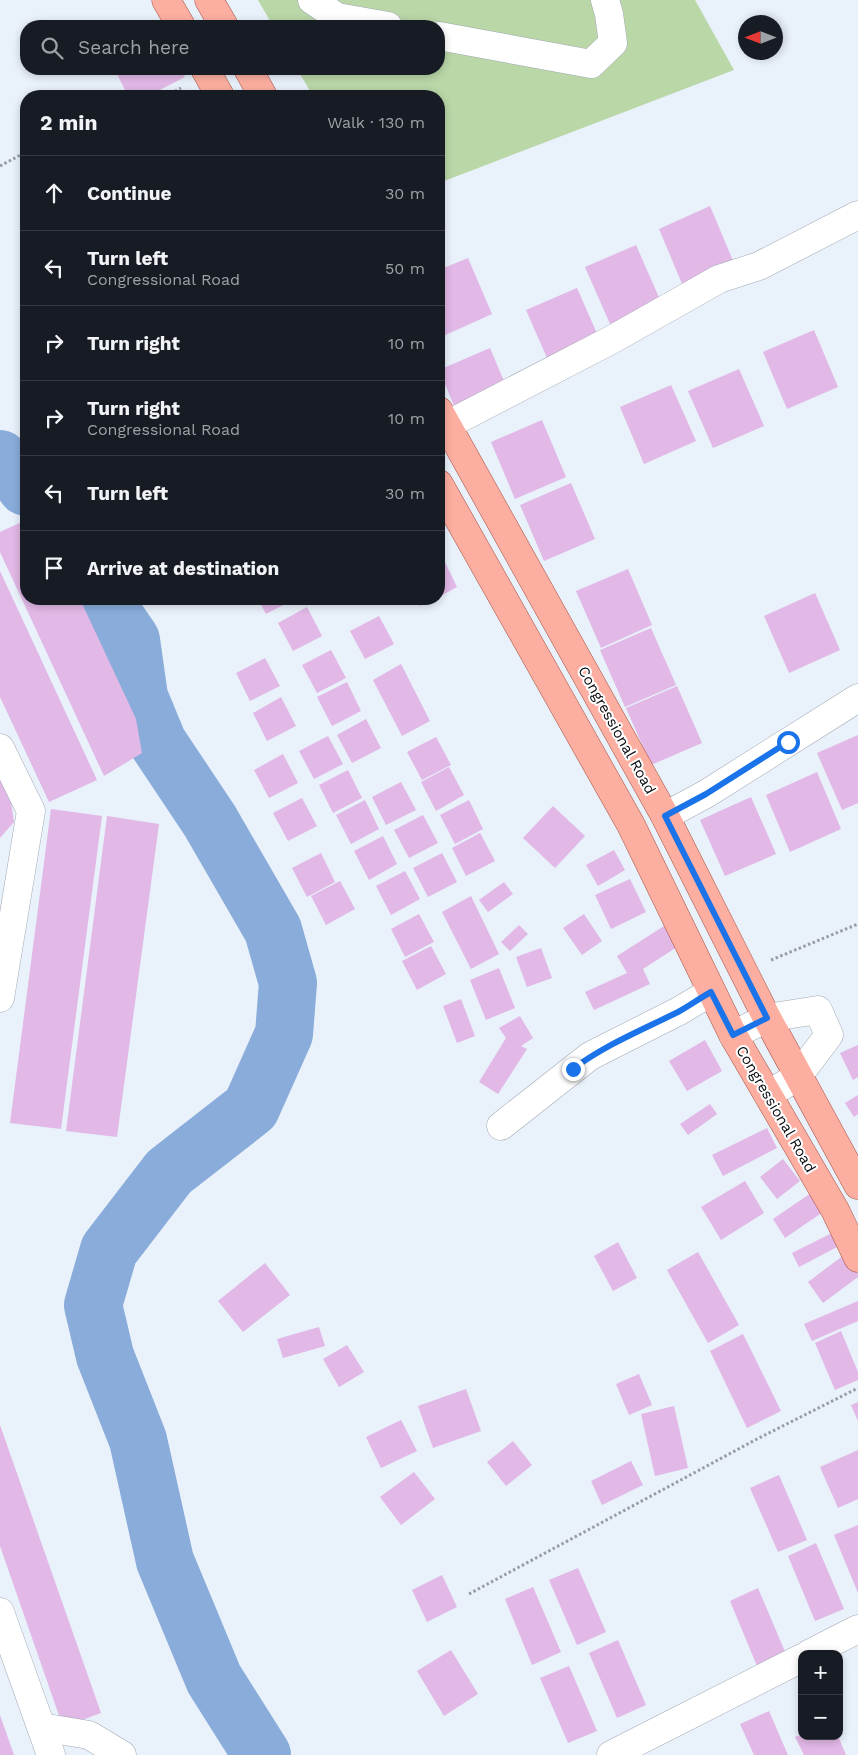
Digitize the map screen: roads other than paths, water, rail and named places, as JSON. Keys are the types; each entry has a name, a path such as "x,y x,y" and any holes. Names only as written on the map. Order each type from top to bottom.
{"main road":[{"path":"166,0 178,20"},
{"path":"209,0 221,20"},
{"path":"208,75 217,90"},
{"path":"251,75 260,90"},
{"name":"Congressional Road","path":"445,422 665,816 767,1018 858,1185"},
{"name":"Congressional Road","path":"445,495 632,825 733,1035 835,1210 858,1258"}],"street":[{"path":"312,0 338,17 355,20"},
{"path":"445,37 591,64 614,43 605,0"},
{"path":"445,417 613,339 719,279 759,266 858,215"},
{"path":"665,816 706,794 858,698"},
{"path":"0,748 31,811 0,998"},
{"path":"502,1126 590,1056 679,1011 711,992"},
{"path":"733,1035 767,1018 818,1010 829,1035 798,1076 768,1095"},
{"path":"0,1612 51,1755"},
{"path":"817,1650 858,1629"},
{"path":"611,1755 798,1660"},
{"path":"41,1727 89,1735 122,1755"}],"waterway":[{"path":"0,459 20,479"},
{"path":"107,605 131,640 139,697 158,743 210,821 273,930 288,983 284,1034 251,1108 169,1172 109,1250 93,1305 105,1356 138,1440 165,1561 214,1679 262,1755"}]}
